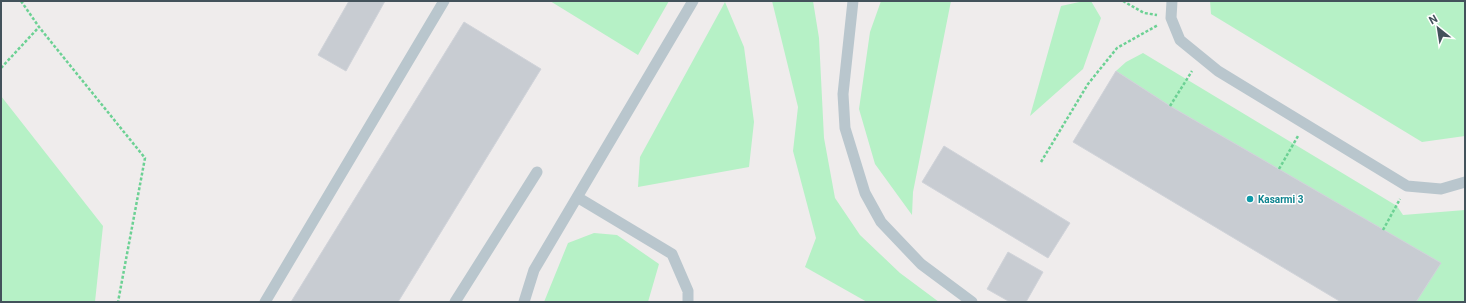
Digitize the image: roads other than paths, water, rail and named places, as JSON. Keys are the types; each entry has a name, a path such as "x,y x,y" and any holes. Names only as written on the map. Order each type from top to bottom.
{"lane":[{"path":"264,302 444,1"},
{"path":"524,302 534,270 693,1"},
{"path":"853,1 843,94 845,128 865,193 881,222 921,264 972,302"},
{"path":"1172,1 1171,18 1180,40 1218,71 1407,186 1442,189 1465,182"},
{"path":"455,302 537,172"},
{"path":"577,198 672,254 688,291 688,302"}],"place":[{"name":"Kasarmi 3","path":"1250,199"}]}
